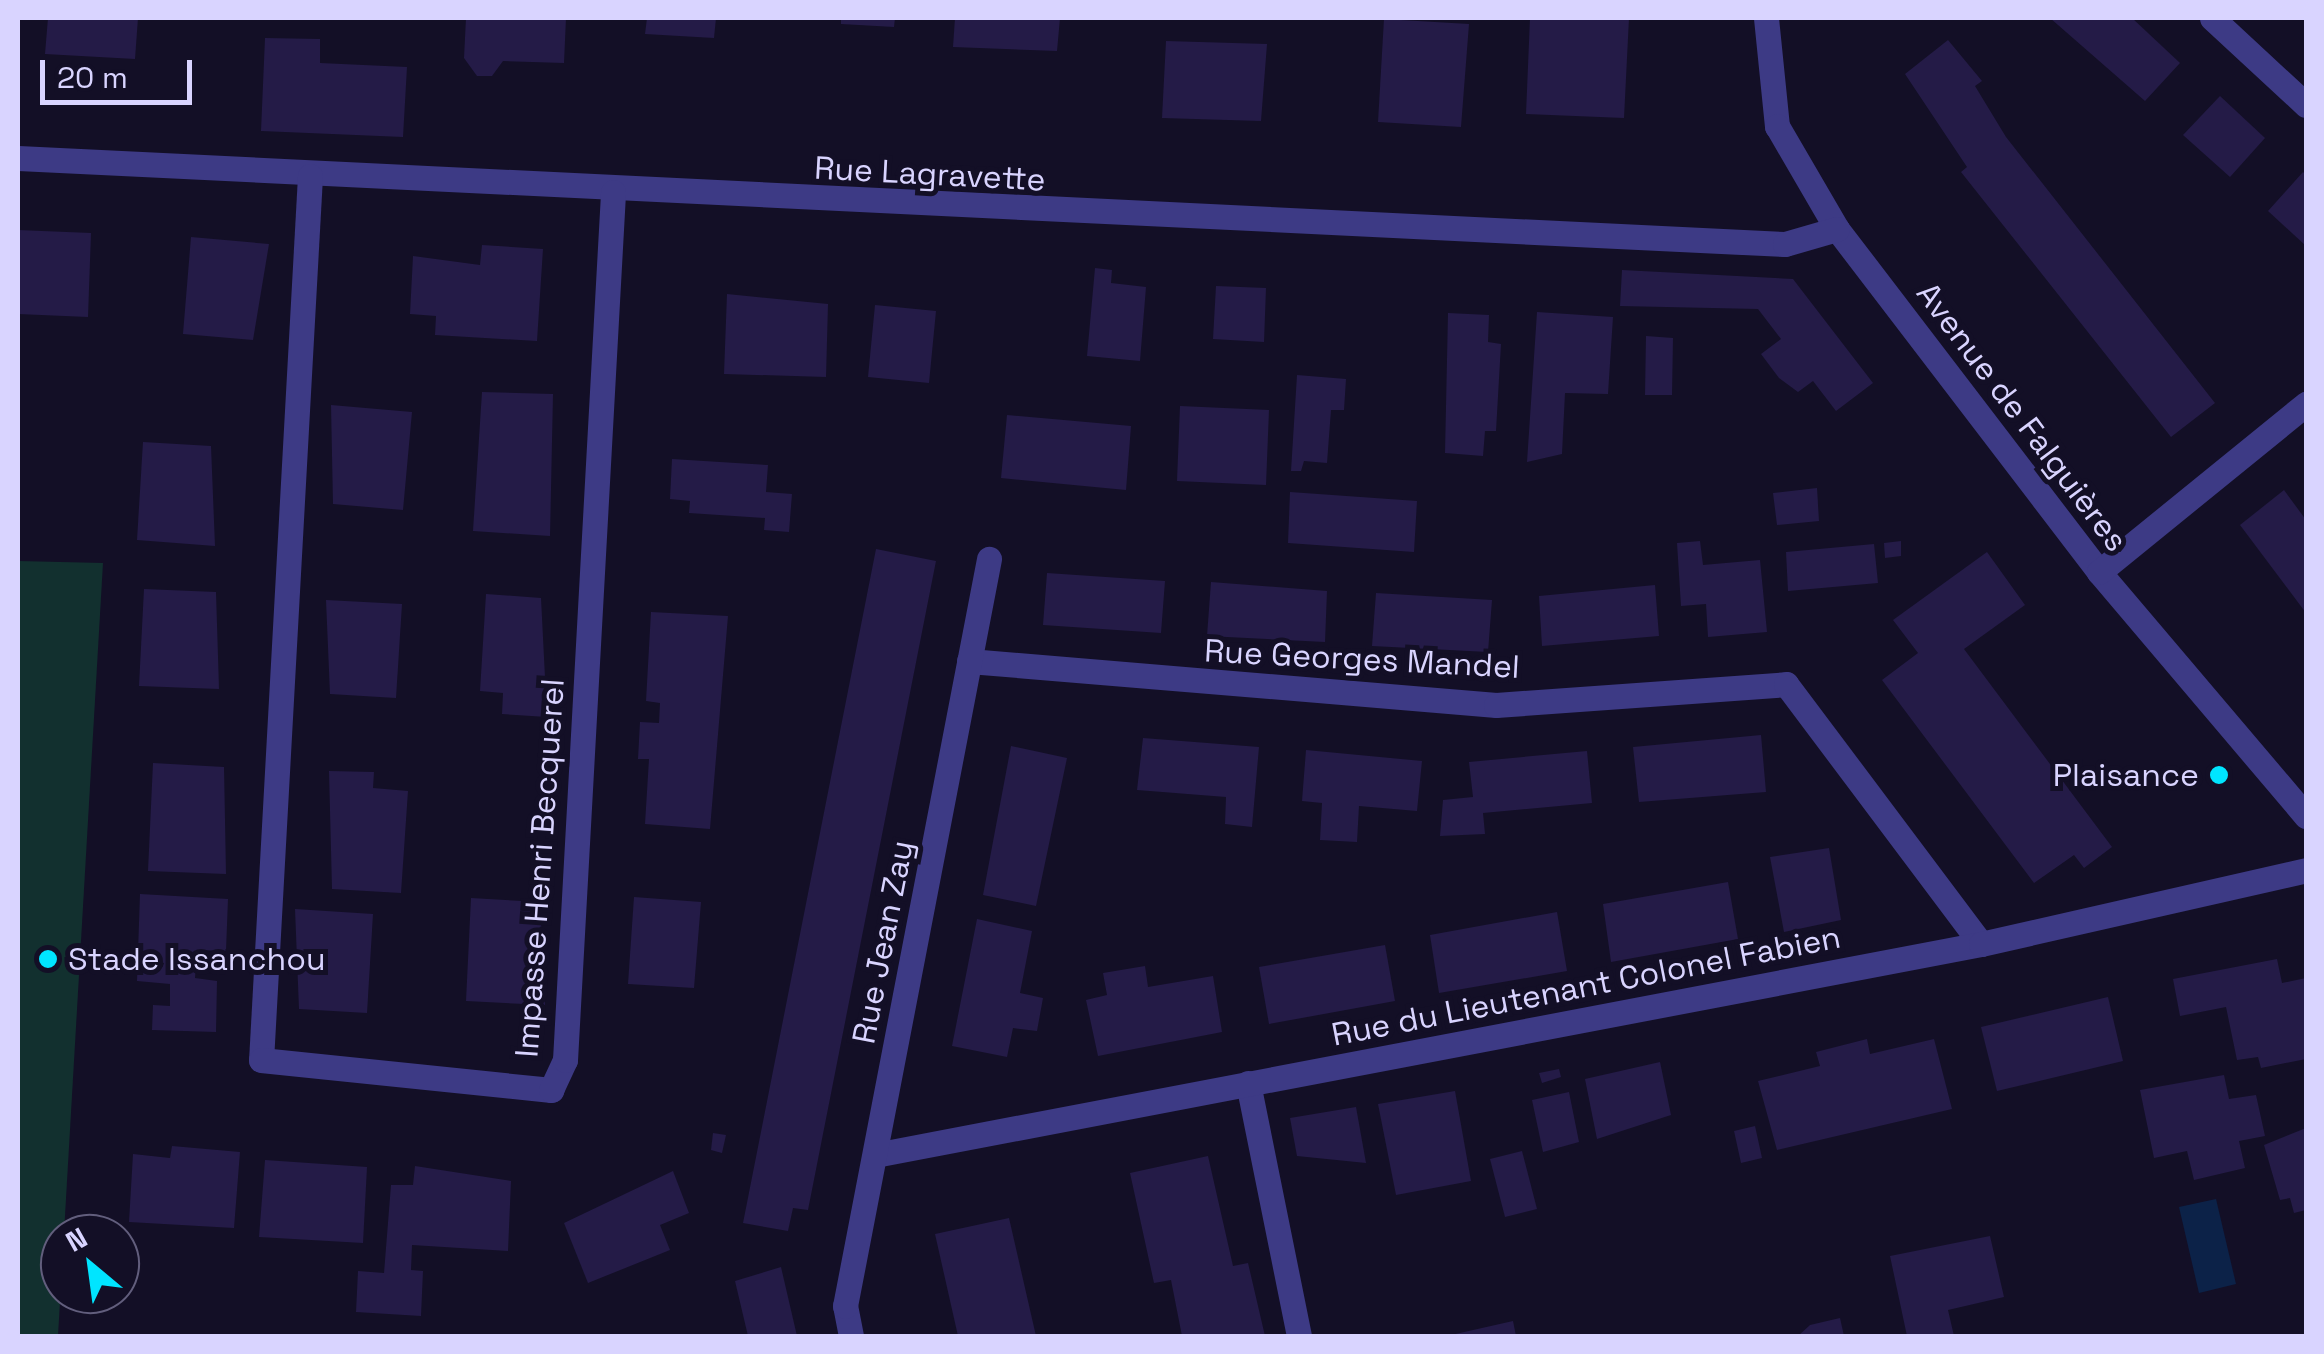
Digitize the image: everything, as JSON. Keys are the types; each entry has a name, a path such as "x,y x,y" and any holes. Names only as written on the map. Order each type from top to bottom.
{"street":[{"name":"Avenue de Falguières","path":"1766,18 1777,126 1837,229 2098,572 2306,816"},
{"path":"2212,18 2306,105"},
{"name":"Rue Lagravette","path":"18,158 614,192 1785,244 1837,229"},
{"name":"Impasse Henri Becquerel","path":"310,176 261,1060 551,1090 564,1060 614,192"},
{"path":"2098,572 2306,404"},
{"name":"Rue Jean Zay","path":"851,1336 845,1306 989,559"},
{"name":"Rue Georges Mandel","path":"969,661 1496,705 1786,684 1981,944"},
{"name":"Rue du Lieutenant Colonel Fabien","path":"875,1154 1981,944 2306,870"},
{"path":"1248,1083 1299,1336"}],"green space":[{"name":"Stade Issanchou","path":"18,561 103,563 65,1214 40,1214 40,1314 59,1314 58,1336 18,1336"}],"water":[{"path":"2216,1199 2236,1284 2199,1293 2179,1207"}],"building":[{"path":"48,18 138,18 135,59 45,54"},
{"path":"466,18 566,18 564,63 503,61 492,76 477,76 464,58"},
{"path":"647,18 716,18 714,38 645,34"},
{"path":"841,18 895,18 894,27 841,24"},
{"path":"955,18 1060,18 1057,51 953,47"},
{"path":"1530,18 1629,18 1624,118 1526,114"},
{"path":"2050,18 2132,18 2180,63 2145,101"},
{"path":"1384,19 1469,24 1461,127 1378,122"},
{"path":"265,38 320,39 320,63 407,67 403,137 261,131"},
{"path":"1948,40 1982,81 1975,86 2006,137 2215,403 2171,437 1961,172 1967,167 1905,74"},
{"path":"1166,41 1267,44 1261,121 1162,118"},
{"path":"2220,96 2265,138 2230,177 2183,135"},
{"path":"2303,172 2306,175 2306,246 2268,211"},
{"path":"18,230 91,233 88,317 18,314"},
{"path":"191,237 269,244 253,340 183,334"},
{"path":"482,245 543,249 537,341 435,335 436,316 410,314 413,256 480,265"},
{"path":"1095,268 1112,270 1111,283 1146,287 1140,361 1087,356"},
{"path":"1622,270 1793,279 1873,383 1836,411 1813,381 1798,392 1779,378 1761,354 1781,339 1758,309 1620,306"},
{"path":"1216,286 1266,288 1264,342 1213,339"},
{"path":"727,294 828,304 826,377 724,374"},
{"path":"875,305 936,311 929,383 868,377"},
{"path":"1537,312 1613,317 1608,394 1565,393 1562,454 1527,462"},
{"path":"1448,313 1489,315 1488,342 1501,344 1496,431 1485,431 1483,456 1445,453"},
{"path":"1646,336 1673,338 1672,395 1645,395"},
{"path":"1297,375 1346,379 1344,410 1331,410 1327,463 1304,461 1301,471 1291,471"},
{"path":"482,392 553,394 550,536 473,531"},
{"path":"331,405 412,412 403,510 333,504"},
{"path":"1180,406 1269,410 1266,485 1177,481"},
{"path":"1007,415 1131,426 1126,490 1001,478"},
{"path":"143,442 211,446 215,546 137,540"},
{"path":"672,459 768,465 766,492 792,494 789,532 764,530 765,518 689,513 690,501 670,499"},
{"path":"1817,488 1819,521 1777,525 1773,493"},
{"path":"2284,490 2306,520 2306,613 2240,525"},
{"path":"1290,492 1417,501 1414,552 1288,543"},
{"path":"1700,541 1703,565 1760,560 1767,632 1708,637 1706,604 1681,606 1677,543"},
{"path":"1901,541 1901,556 1885,558 1884,543"},
{"path":"1874,544 1878,583 1788,591 1786,552"},
{"path":"876,549 936,561 808,1210 793,1208 788,1231 743,1223"},
{"path":"1987,552 2025,605 1964,649 2112,847 2084,868 2074,855 2034,883 1882,680 1918,653 1893,620"},
{"path":"1047,573 1165,581 1161,633 1043,625"},
{"path":"1211,582 1327,591 1325,642 1207,636"},
{"path":"1655,585 1659,636 1542,646 1539,596"},
{"path":"144,589 216,592 219,689 139,686"},
{"path":"1376,593 1492,600 1488,652 1372,646"},
{"path":"486,594 541,598 547,717 502,714 503,693 480,691"},
{"path":"326,600 402,604 396,698 330,694"},
{"path":"651,612 728,616 710,829 645,824 649,759 638,759 640,722 659,723 660,703 646,701"},
{"path":"1761,735 1766,792 1639,802 1633,747"},
{"path":"1143,738 1259,747 1252,827 1225,824 1226,797 1137,790"},
{"path":"1011,746 1067,758 1036,906 983,895"},
{"path":"1306,750 1422,761 1417,811 1359,806 1357,842 1320,840 1322,803 1302,801"},
{"path":"1587,751 1592,803 1483,813 1485,834 1440,836 1443,800 1473,797 1469,762"},
{"path":"153,763 224,767 226,874 148,871"},
{"path":"329,771 374,772 373,788 408,791 401,893 332,889"},
{"path":"1829,848 1841,920 1784,932 1770,857"},
{"path":"1728,882 1738,939 1611,962 1603,904"},
{"path":"140,894 228,899 226,951 197,950 195,978 217,981 216,1032 152,1030 153,1005 170,1006 170,984 137,981"},
{"path":"634,897 701,902 694,988 628,984"},
{"path":"471,898 540,902 545,1005 466,1001"},
{"path":"295,909 373,914 367,1013 299,1009"},
{"path":"1557,912 1567,971 1439,993 1430,935"},
{"path":"977,919 1032,931 1020,993 1043,998 1037,1031 1013,1028 1007,1057 952,1046"},
{"path":"1385,945 1395,1001 1269,1024 1259,967"},
{"path":"2277,959 2282,983 2306,978 2306,1059 2261,1068 2258,1057 2237,1060 2226,1007 2180,1016 2173,979"},
{"path":"1145,966 1148,987 1213,976 1222,1032 1098,1056 1086,1000 1107,995 1103,973"},
{"path":"2108,997 2123,1061 1997,1091 1981,1027"},
{"path":"1867,1039 1870,1054 1934,1039 1952,1109 1777,1150 1758,1081 1820,1066 1816,1052"},
{"path":"1660,1062 1671,1115 1597,1139 1585,1079"},
{"path":"1559,1069 1561,1077 1542,1083 1539,1073"},
{"path":"2224,1075 2229,1099 2256,1095 2265,1136 2239,1141 2245,1168 2194,1180 2187,1151 2154,1158 2140,1090"},
{"path":"1455,1091 1471,1181 1396,1195 1378,1104"},
{"path":"1569,1092 1579,1142 1543,1152 1532,1100"},
{"path":"1356,1107 1366,1163 1297,1156 1290,1118"},
{"path":"1755,1126 1762,1158 1741,1163 1734,1131"},
{"path":"2306,1128 2306,1210 2294,1213 2290,1198 2280,1200 2264,1145"},
{"path":"713,1133 726,1135 722,1153 711,1150"},
{"path":"172,1146 240,1152 234,1228 140,1223 140,1214 129,1214 133,1154 170,1158"},
{"path":"1522,1151 1537,1209 1505,1217 1490,1159"},
{"path":"1208,1156 1233,1266 1248,1263 1265,1336 1182,1336 1171,1280 1154,1283 1130,1173"},
{"path":"265,1160 367,1167 363,1243 259,1237"},
{"path":"415,1166 511,1181 508,1251 412,1245 411,1270 423,1271 421,1316 356,1312 358,1271 384,1273 391,1185 413,1185"},
{"path":"673,1171 689,1213 660,1225 670,1250 588,1283 564,1223"},
{"path":"1009,1218 1036,1336 958,1336 935,1234"},
{"path":"1990,1236 2004,1297 1948,1310 1954,1336 1907,1336 1890,1256"},
{"path":"781,1267 797,1336 748,1336 735,1281"},
{"path":"1840,1318 1844,1336 1798,1336 1810,1325"},
{"path":"1513,1321 1516,1336 1451,1336 1451,1335"}],"place":[{"name":"Plaisance","path":"2219,775"},
{"name":"Stade Issanchou","path":"48,959"}]}
